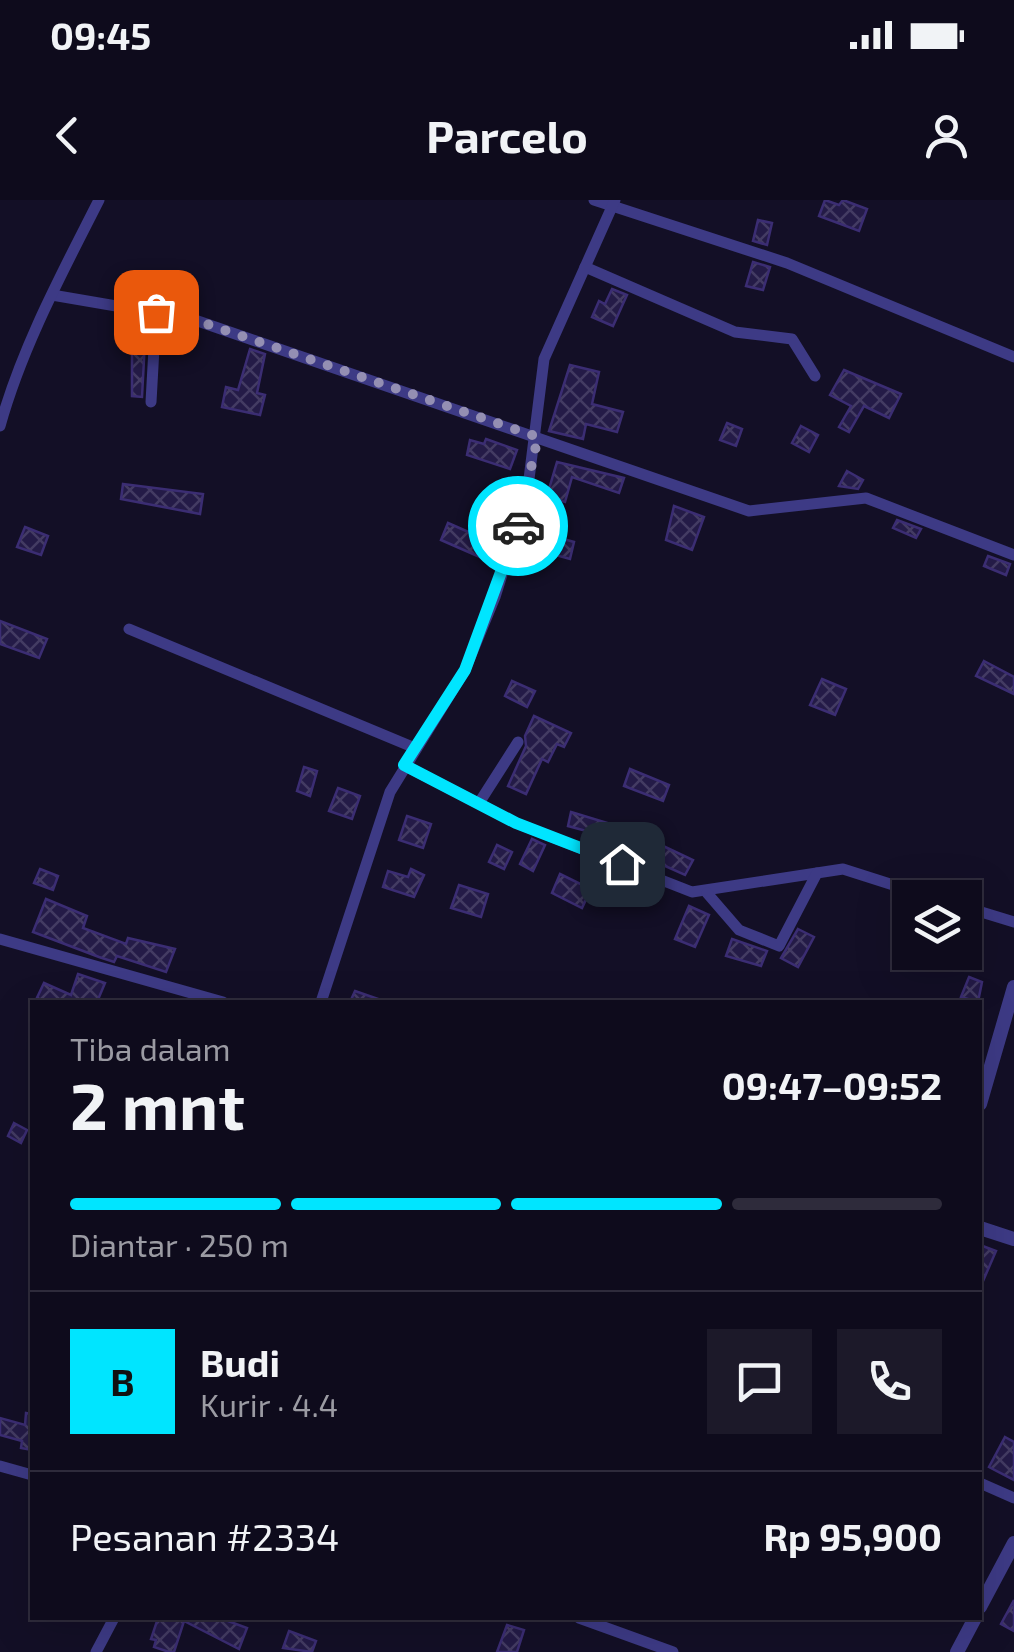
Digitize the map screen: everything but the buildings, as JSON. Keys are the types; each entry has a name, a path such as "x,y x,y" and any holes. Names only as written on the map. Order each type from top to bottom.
{"street":[{"path":"0,426 5,388 99,200"},
{"path":"594,200 614,203 787,262 1014,357"},
{"path":"322,1000 368,847 404,765 465,670 495,597 527,495 538,437 544,360 614,203"},
{"path":"584,267 736,332 792,338 815,376"},
{"path":"52,294 192,319 749,510 866,498 1014,555"},
{"path":"151,402 156,312"},
{"path":"129,629 415,748"},
{"path":"478,804 518,742"},
{"path":"404,765 516,823 692,892 707,893 843,869 892,885"},
{"path":"707,893 739,930 778,946 817,873"},
{"path":"982,912 1014,922"},
{"path":"0,939 215,1000"},
{"path":"982,1097 1014,987"},
{"path":"982,1229 1014,1238"},
{"path":"0,1466 30,1474"},
{"path":"982,1484 1014,1498"},
{"path":"982,1603 1014,1543"},
{"path":"96,1652 113,1620"},
{"path":"585,1620 673,1652"},
{"path":"958,1652 973,1620"}],"way so far":[{"path":"156,312 192,319 538,437 518,526"}],"route":[{"path":"518,526 465,670 404,765 516,823 622,864"}]}
